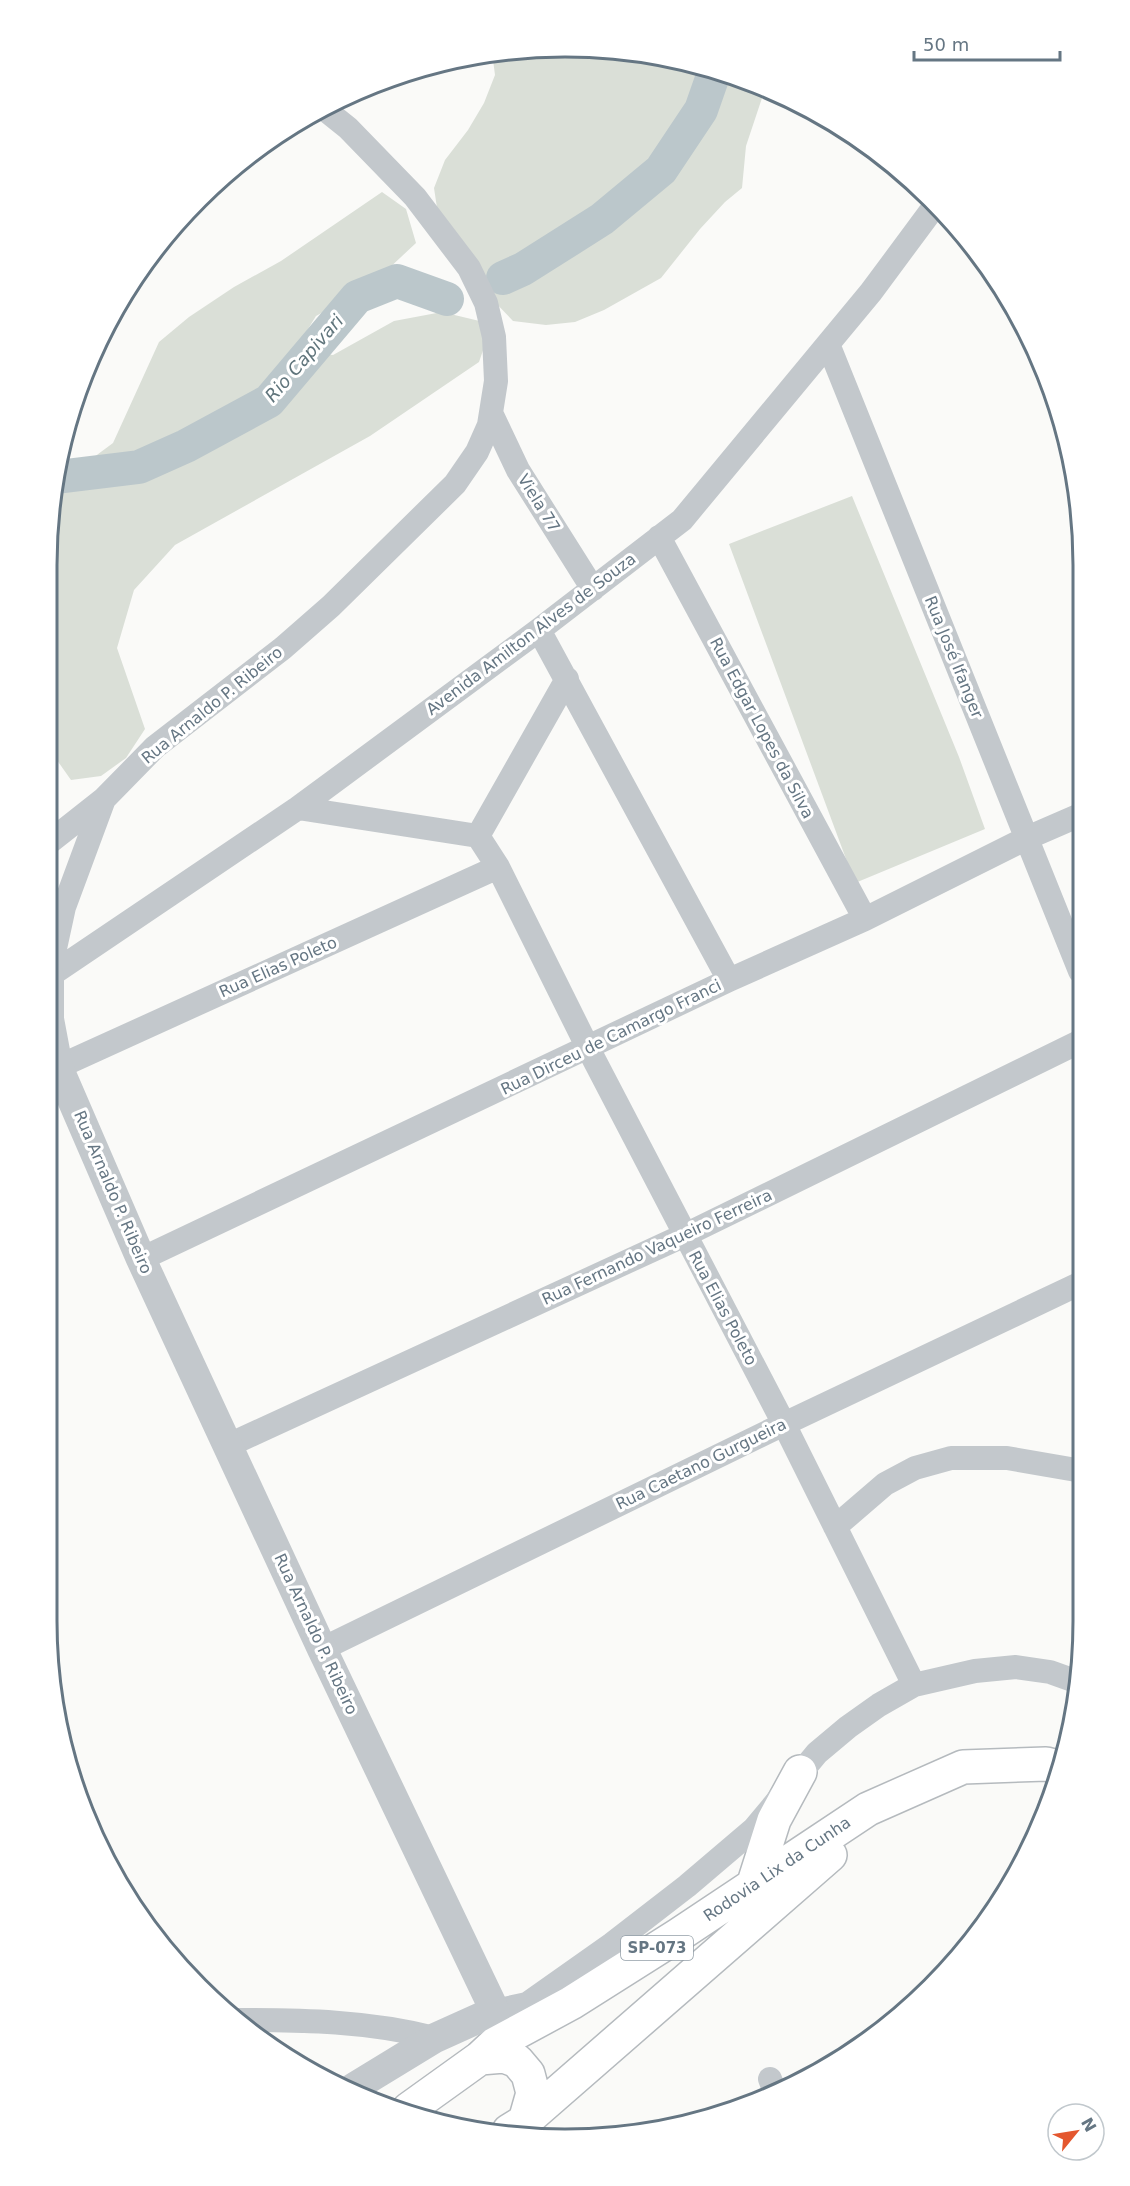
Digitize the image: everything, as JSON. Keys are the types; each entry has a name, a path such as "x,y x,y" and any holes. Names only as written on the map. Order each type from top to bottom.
{"main road":[{"name":"Rodovia Lix da Cunha","path":"414,2106 480,2058 495,2044 571,2003 868,1809 963,1767 1052,1765"},
{"path":"753,1886 774,1820 800,1772"},
{"name":"Rodovia Lix da Cunha","path":"517,2126 823,1862 872,1816 907,1791"},
{"path":"480,2058 504,2056 517,2061 528,2073 533,2093 517,2126"}],"street":[{"name":"Rua Arnaldo P. Ribeiro","path":"57,940 64,908 104,799 155,747 283,648 331,606 455,484 477,452 489,425 496,381 494,337 486,303 470,268 415,197 348,128 331,114"},
{"name":"Avenida Amilton Alves de Souza","path":"57,971 298,808 594,589 682,520 871,292 930,212"},
{"name":"Rua José Ifanger","path":"828,344 1073,953"},
{"name":"Viela 77","path":"491,413 518,471 594,589"},
{"name":"Rua Edgar Lopes da Silva","path":"659,537 865,919"},
{"path":"539,630 729,980"},
{"path":"298,808 478,836 567,679"},
{"path":"57,836 104,799"},
{"name":"Rua Dirceu de Camargo Franci","path":"141,1258 729,980 865,919 1027,838 1073,818"},
{"name":"Rua Elias Poleto","path":"478,836 498,867 588,1048 784,1424 914,1685"},
{"name":"Rua Elias Poleto","path":"58,1067 498,867"},
{"name":"Rua Fernando Vaqueiro Ferreira","path":"229,1444 686,1235 1073,1045"},
{"name":"Rua Arnaldo P. Ribeiro","path":"57,1062 141,1258 322,1649 495,2011"},
{"name":"Rua Caetano Gurgueira","path":"322,1649 784,1424 1073,1287"},
{"path":"835,1527 885,1484 915,1468 951,1458 1007,1458 1073,1469"},
{"path":"358,2085 435,2038 495,2011 527,2004 612,1944 687,1886 754,1829 800,1772 848,1727 879,1705 914,1685 975,1671 1016,1667 1050,1672 1070,1679"},
{"path":"251,2020 307,2020 376,2026 435,2038"}],"shaded area":[{"path":"565,57 598,58 631,61 696,74 762,97 746,146 742,188 725,202 700,229 661,278 604,310 575,322 546,325 513,321 491,298 439,221 434,188 445,160 468,130 484,103 495,75 493,62 499,61"},
{"path":"382,192 406,209 416,243 370,286 316,316 295,350 333,355 394,321 442,312 492,324 479,362 370,436 175,545 134,590 117,648 145,729 126,758 101,776 71,780 57,760 57,565 58,532 65,479 113,443 159,342 189,317 234,287 281,261"},
{"path":"852,496 959,757 985,829 855,883 729,544"}],"waterway":[{"name":"Rio Capivari","path":"503,278 523,269 602,219 661,170 701,110 712,79"},
{"name":"Rio Capivari","path":"65,476 139,467 186,446 269,401 357,297 397,281 447,299"}]}
